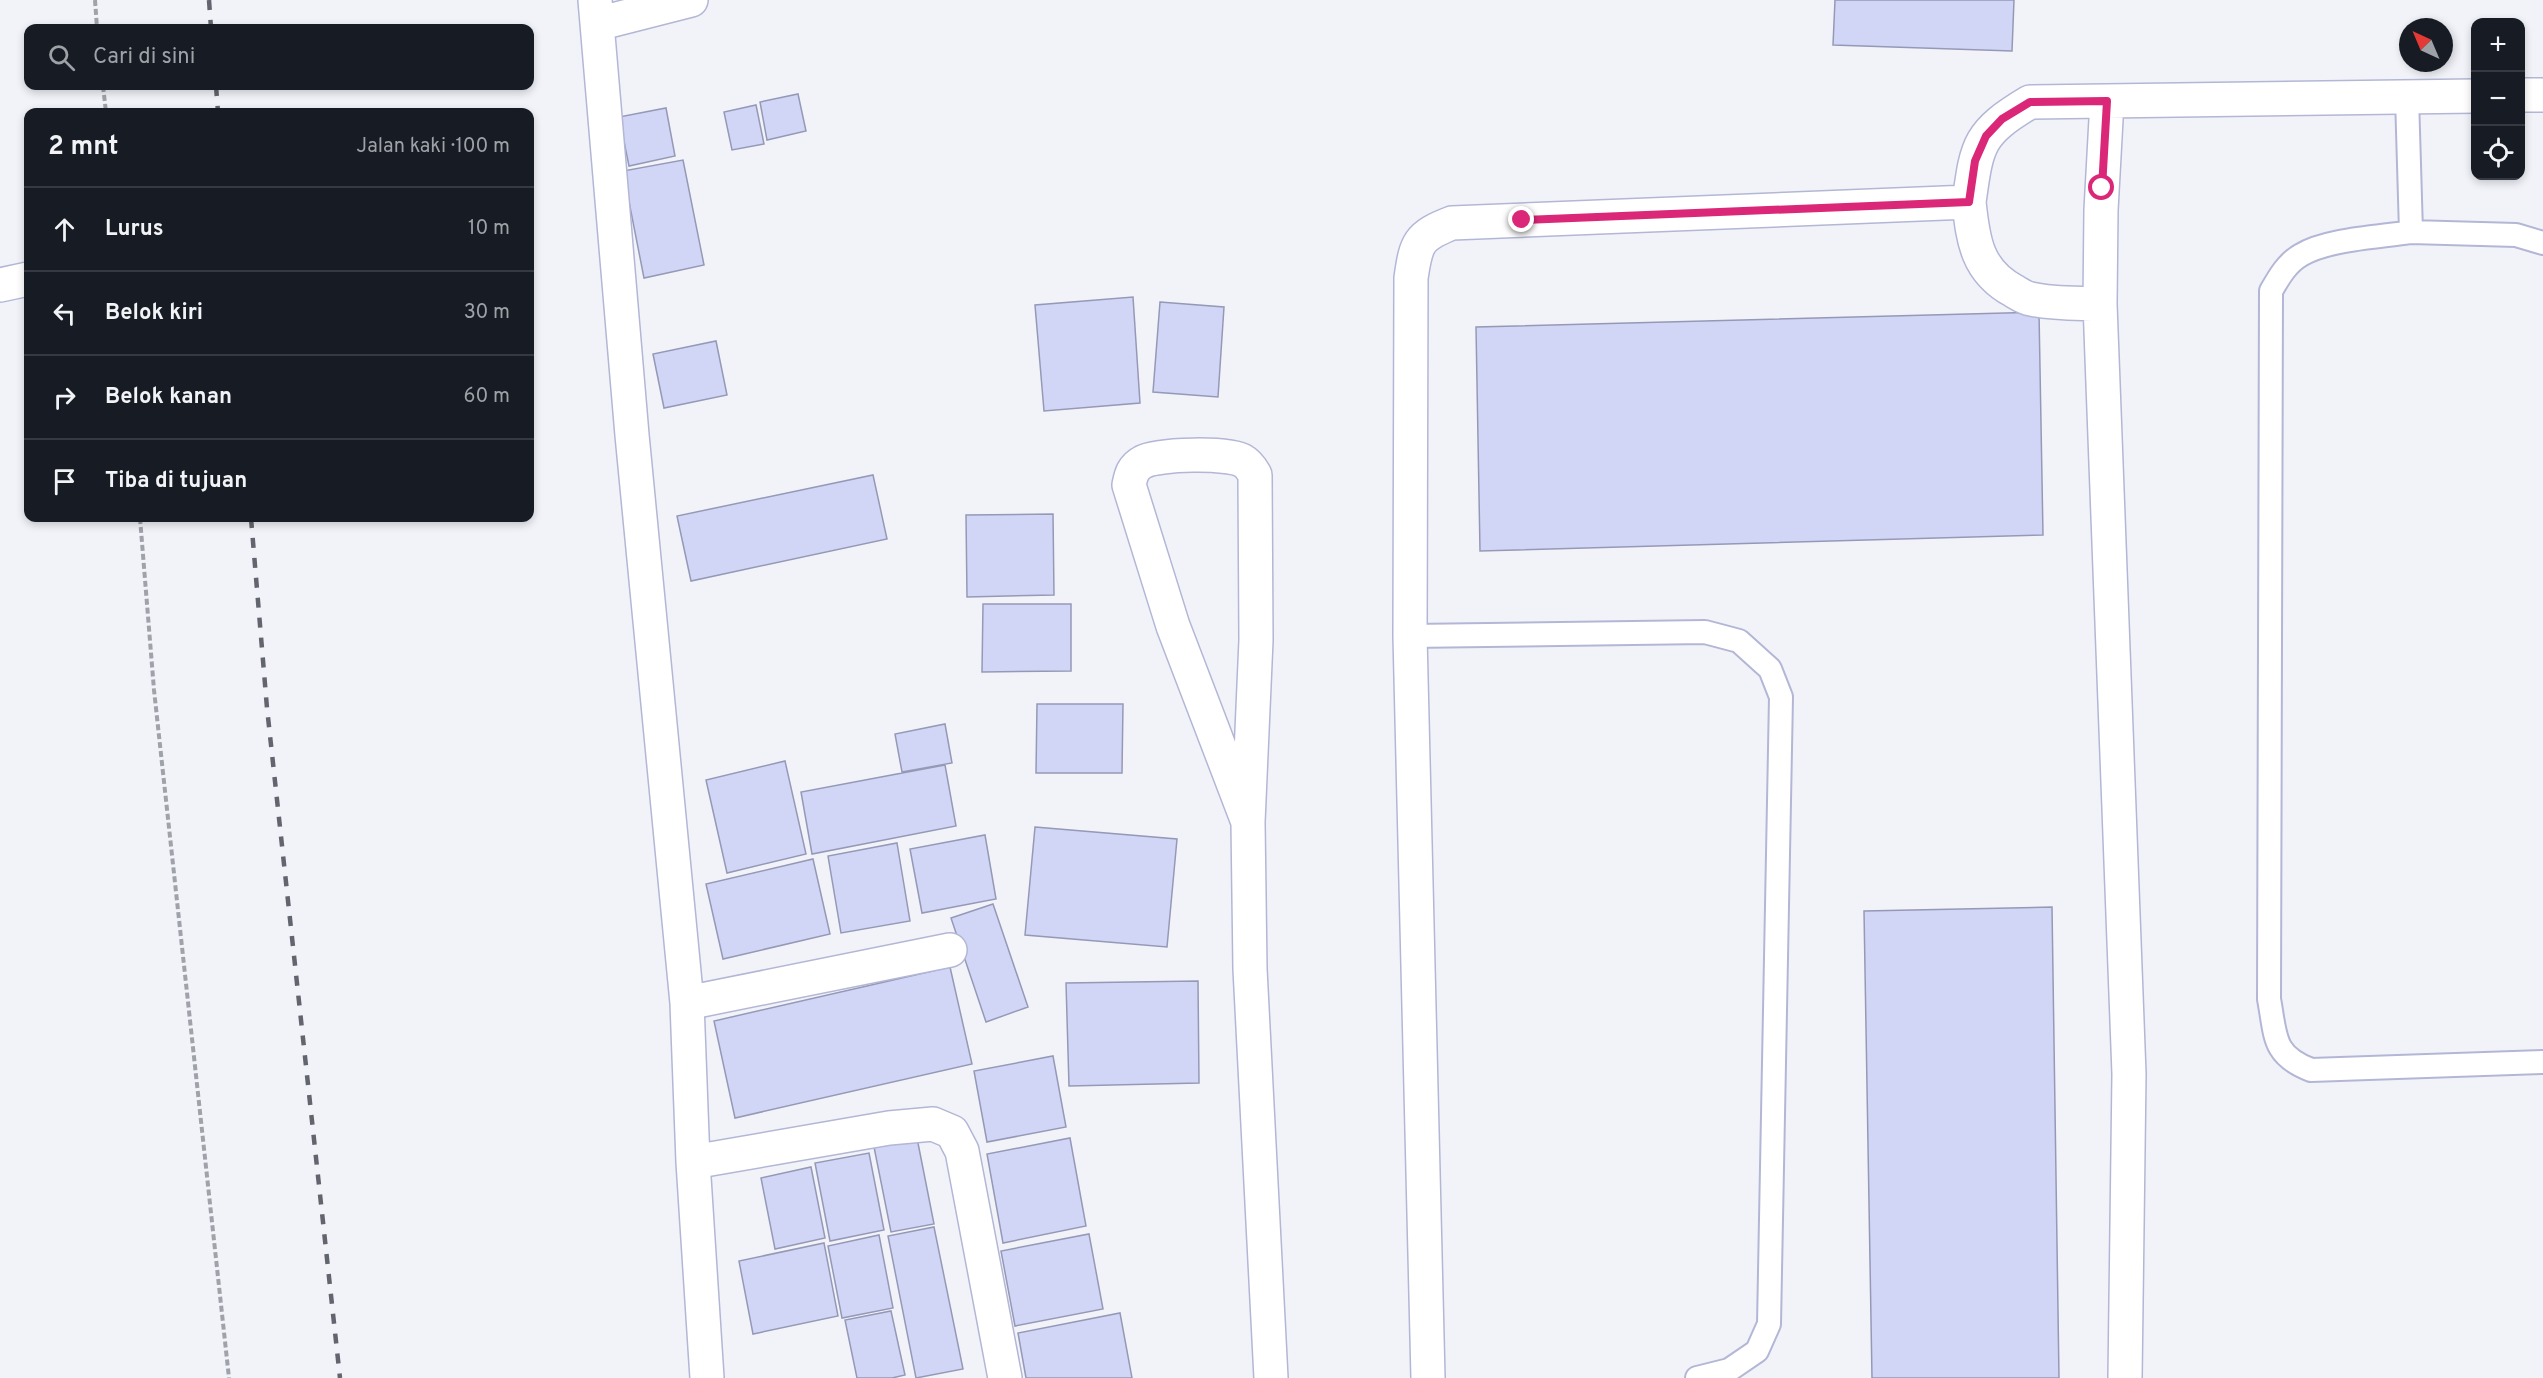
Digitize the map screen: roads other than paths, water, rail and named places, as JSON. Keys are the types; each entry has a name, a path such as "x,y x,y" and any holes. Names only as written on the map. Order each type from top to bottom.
{"street":[{"path":"691,0 596,12 633,447 687,1003 693,1162 707,1378"},
{"path":"2525,95 2543,95"},
{"path":"2100,304 2029,299 2004,286 1990,274 1981,259 1972,229 1969,202 1975,161 1986,136 2002,119 2030,102 2471,96"},
{"path":"2107,101 2101,210 2100,304 2129,1074 2126,1378"},
{"path":"1428,1378 1410,636 1411,278 1415,252 1429,232 1452,223 1969,202"},
{"path":"0,285 24,280"},
{"path":"1248,822 1173,626 1129,485 1132,471 1142,462 1157,457 1224,456 1242,460 1255,475 1256,640 1248,822 1250,969 1271,1378"},
{"path":"687,1003 950,950"},
{"path":"693,1162 889,1128 933,1124 952,1132 962,1150 1005,1378"}],"lane":[{"path":"2407,97 2411,232"},
{"path":"2543,243 2516,235 2411,232 2322,246 2299,255 2281,273 2271,291 2269,999 2280,1051 2293,1063 2311,1070 2543,1062"},
{"path":"1410,636 1705,632 1739,641 1770,669 1781,697 1769,1324 1756,1351 1729,1370 1697,1378"}],"railway":[{"path":"209,0 211,24"},
{"path":"216,90 218,108"},
{"path":"251,522 267,708 340,1378"}]}
